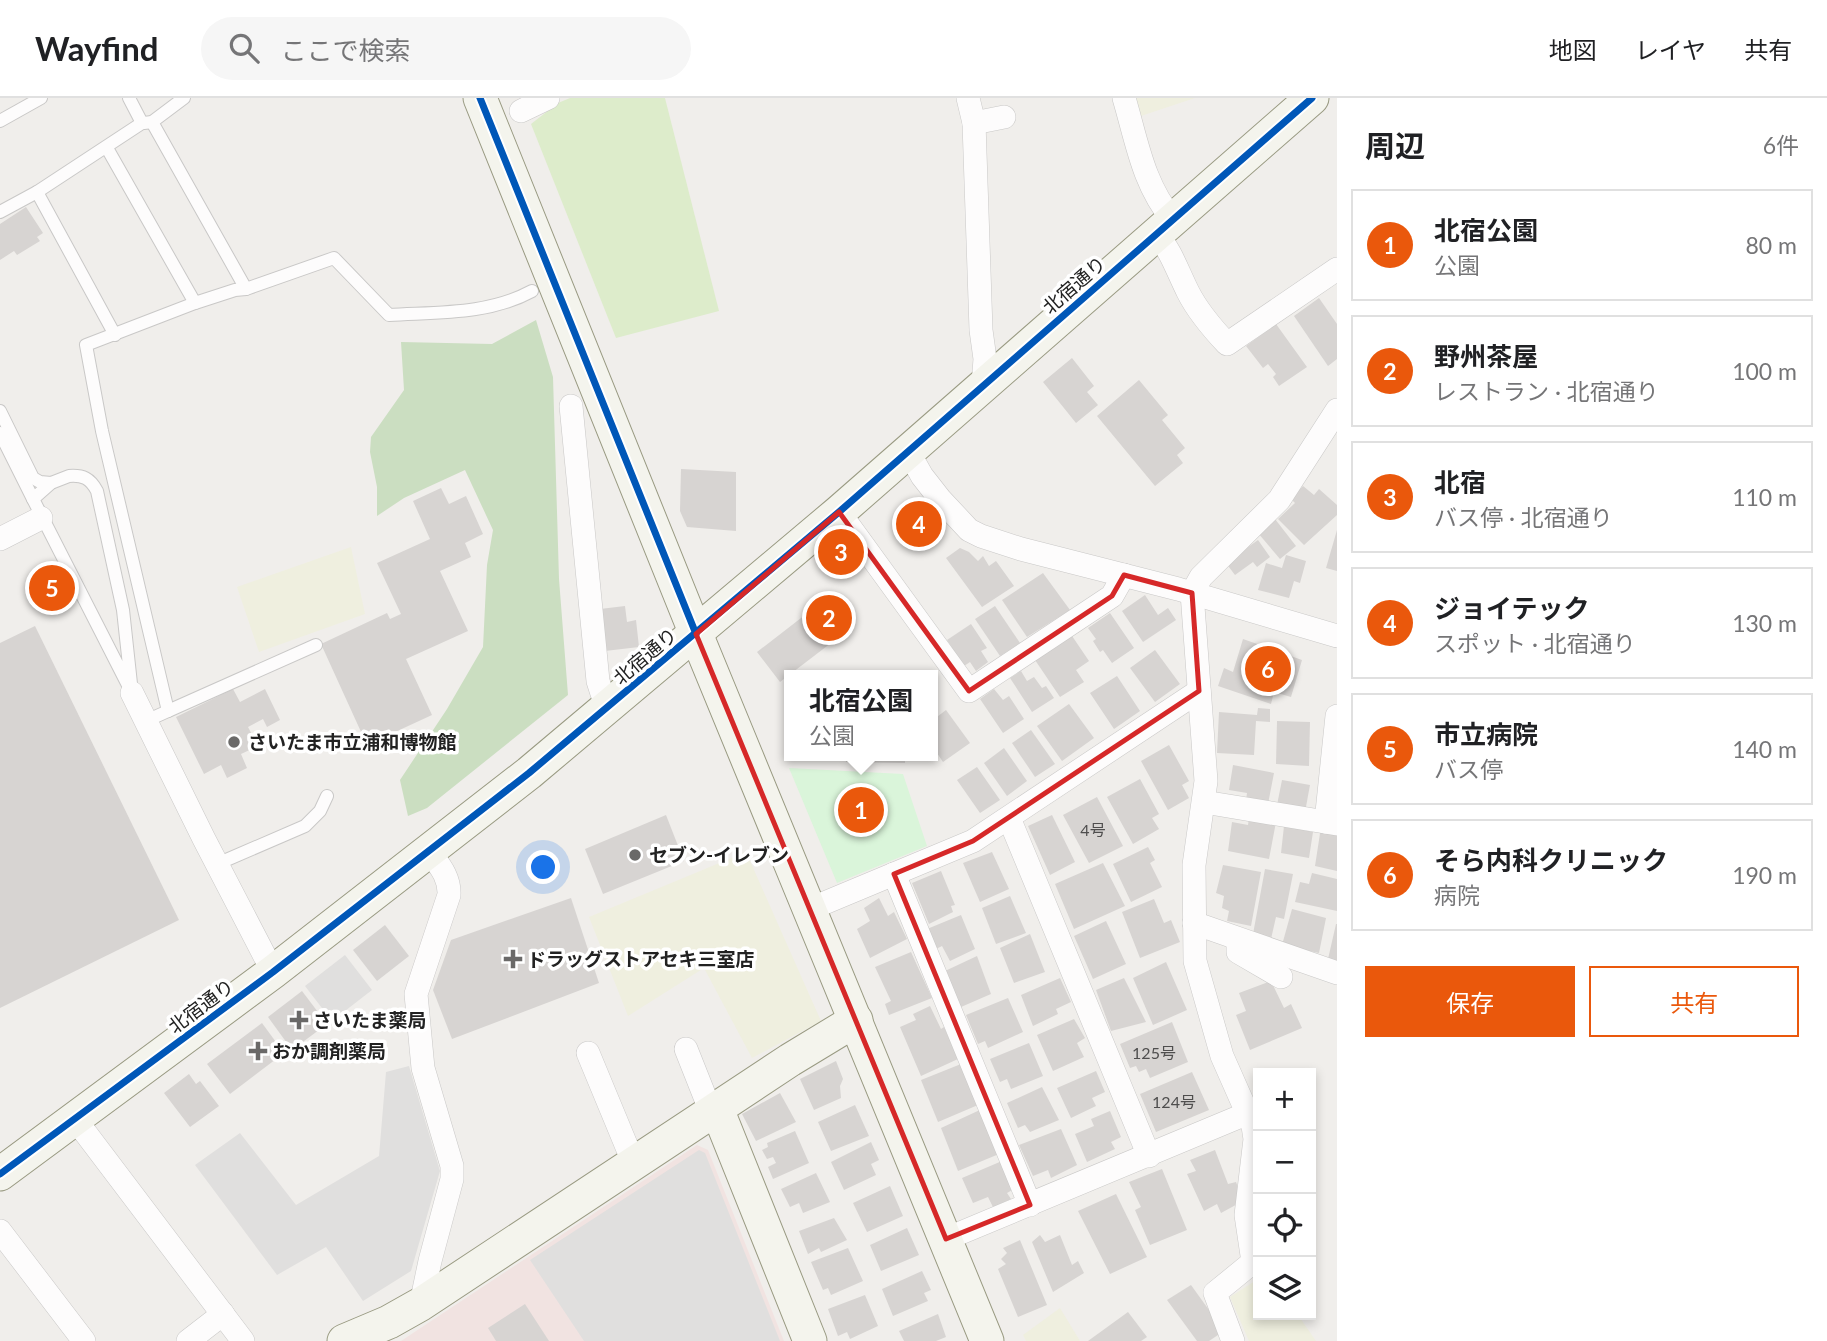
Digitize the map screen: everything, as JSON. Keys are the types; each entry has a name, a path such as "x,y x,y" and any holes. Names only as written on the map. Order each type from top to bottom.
{"street":[{"path":"480,98 696,634 987,1341"},
{"path":"520,111 548,98"},
{"path":"968,98 974,123 981,330 985,359 983,385"},
{"path":"1124,98 1149,184 1160,204 1170,250 1188,292 1201,314 1227,344 1337,269"},
{"name":"北宿通り","path":"0,1174 273,972 529,773 839,512 1312,98"},
{"path":"974,123 1004,117"},
{"path":"572,406 598,681 607,709"},
{"path":"1233,1341 1215,1293 1253,1262 1246,1215 1255,1139 1253,1126 1222,1056 1203,997 1195,961 1194,865 1197,832 1204,802 1205,758 1192,593 1201,577 1279,500 1328,442 1337,410"},
{"path":"908,452 922,476 969,530 1021,549 1192,593 1337,636"},
{"path":"0,539 37,508"},
{"path":"839,512 968,691 1112,596 1124,575"},
{"path":"810,909 966,845 1199,691"},
{"path":"132,692 273,972"},
{"path":"1204,802 1332,823 1337,716"},
{"path":"1009,818 1149,1156"},
{"path":"421,1304 452,1180 452,1166 423,1068 417,1016 416,994 450,886 445,873 429,851"},
{"path":"894,874 1030,1205"},
{"path":"1194,923 1337,973"},
{"path":"1238,940 1238,952 1281,977"},
{"path":"344,1341 389,1322 421,1304 856,1020"},
{"path":"686,1049 810,1341"},
{"path":"588,1053 634,1164"},
{"path":"946,1239 1247,1114"},
{"path":"75,1119 243,1341"},
{"path":"0,1231 84,1341"},
{"path":"188,1341 223,1314"}],"lane":[{"path":"0,121 41,98"},
{"path":"129,98 147,123 247,289"},
{"path":"0,212 37,192 184,98"},
{"path":"107,148 195,303"},
{"path":"37,192 115,335"},
{"path":"168,710 102,431 86,345 195,303 234,290 247,289 334,258 389,315 485,309 513,301 532,291"},
{"path":"0,411 33,478 51,483 69,476 84,477 92,482 97,491 123,610 132,692"},
{"path":"0,433 132,692"},
{"path":"37,508 51,483"},
{"path":"146,721 316,645"},
{"path":"217,864 305,826 320,811 327,796"}],"highlighted area":[{"path":"839,512 969,691 1112,596 1124,575 1192,593 1199,691 973,841 894,874 1030,1205 946,1239 696,634"}],"shaded area":[{"path":"345,955 372,990 332,1021 305,986"},
{"path":"409,1066 440,1171 411,1271 363,1301 326,1247 277,1275 195,1165 240,1133 296,1205 379,1156 386,1072"},
{"path":"697,1145 708,1150 784,1341 401,1341"},
{"path":"699,1150 705,1153 780,1341 584,1341 530,1260"}],"green space":[{"path":"570,98 665,98 719,311 616,338 531,124 558,103"},
{"path":"1135,98 1195,98 1141,116"},
{"path":"536,320 553,377 559,579 568,695 427,808 408,816 400,780 447,709 483,647 487,565 493,530 465,470 404,498 377,516 377,487 370,452 371,437 404,390 401,342 492,344"},
{"path":"351,547 365,614 259,652 237,587"},
{"path":"789,768 903,774 927,846 837,883"},
{"path":"746,852 821,1021 752,1058 704,968 628,1016 589,917"},
{"path":"1253,1282 1253,1320 1301,1320 1316,1341 1249,1341 1230,1297"},
{"path":"1060,1308 1080,1341 1026,1341 1023,1335"}],"building":[{"path":"26,207 43,233 37,237 40,241 17,255 14,251 0,260 0,224"},
{"path":"1319,298 1337,324 1337,359 1328,366 1294,316"},
{"path":"1276,324 1307,367 1279,386 1273,377 1276,374 1268,364 1263,368 1246,346"},
{"path":"1072,358 1094,386 1087,392 1098,405 1076,423 1043,382"},
{"path":"1139,380 1168,415 1162,420 1185,448 1177,455 1183,463 1155,486 1097,416"},
{"path":"681,469 736,472 736,531 687,527 680,511"},
{"path":"1303,486 1314,495 1319,489 1337,505 1337,515 1304,545 1278,519 1295,503 1291,499"},
{"path":"441,488 449,504 466,496 483,534 465,543 471,557 440,571 468,631 406,659 432,715 367,745 321,644 387,613 390,619 401,614 377,563 430,539 413,501"},
{"path":"919,499 944,532 919,550 895,516"},
{"path":"1275,519 1296,546 1280,559 1258,533"},
{"path":"1337,530 1337,571 1326,568"},
{"path":"1258,540 1270,557 1257,567 1253,562 1235,575 1226,563"},
{"path":"960,548 978,561 983,556 989,566 996,561 1014,586 982,607 946,558"},
{"path":"1286,555 1306,561 1300,583 1294,581 1289,598 1258,590 1266,563 1282,568"},
{"path":"1043,573 1070,610 1027,637 1002,600"},
{"path":"832,594 846,613 839,618 848,630 796,670 784,670 784,679 780,682 757,652"},
{"path":"1145,595 1158,615 1168,608 1176,620 1143,642 1122,611"},
{"path":"625,606 627,622 636,620 639,647 605,651 600,609"},
{"path":"995,606 1020,643 1000,656 975,619"},
{"path":"1110,613 1134,648 1112,663 1103,650 1100,652 1093,641 1096,639 1088,628"},
{"path":"971,624 987,648 981,651 988,662 976,671 970,662 964,666 947,640"},
{"path":"35,626 179,920 0,1008 0,643"},
{"path":"1070,633 1089,661 1076,670 1084,682 1060,697 1033,657"},
{"path":"1243,639 1302,660 1291,697 1274,692 1271,704 1218,686 1224,668 1233,672"},
{"path":"1155,650 1180,684 1155,702 1130,668"},
{"path":"1021,671 1027,681 1034,677 1042,688 1046,686 1054,698 1032,712 1010,678"},
{"path":"1117,676 1140,711 1114,729 1090,693"},
{"path":"233,689 240,702 265,689 280,720 267,727 263,719 248,727 258,746 241,754 247,768 227,778 221,765 204,774 176,717"},
{"path":"994,689 1003,700 1009,696 1024,719 1003,733 980,699"},
{"path":"1069,704 1094,738 1062,761 1037,726"},
{"path":"1258,708 1270,709 1270,722 1256,721 1254,755 1217,753 1219,712 1257,715"},
{"path":"946,710 970,743 943,762 938,754 938,716"},
{"path":"1277,721 1310,722 1309,766 1276,764"},
{"path":"1031,730 1055,764 1035,777 1012,743"},
{"path":"1169,745 1189,781 1182,785 1189,798 1168,810 1141,761"},
{"path":"1004,748 1027,781 1007,796 984,763"},
{"path":"905,761 905,763 846,762"},
{"path":"1233,765 1274,773 1268,804 1246,800 1247,793 1229,790"},
{"path":"977,767 1000,800 980,813 957,780"},
{"path":"1140,779 1159,814 1152,818 1159,829 1133,844 1107,797"},
{"path":"1282,780 1310,785 1305,812 1277,805"},
{"path":"1097,797 1123,846 1089,863 1063,815"},
{"name":"セブン-イレブン","path":"666,815 684,861 603,894 585,849"},
{"path":"1052,815 1075,862 1050,875 1028,826"},
{"path":"1249,818 1276,822 1269,859 1228,851 1232,822 1248,825"},
{"path":"1284,826 1313,832 1309,858 1281,853"},
{"path":"1321,827 1337,831 1337,871 1315,866"},
{"path":"1148,847 1155,860 1150,863 1162,887 1131,902 1113,864"},
{"path":"992,852 1009,889 980,902 963,863"},
{"path":"1103,863 1125,906 1074,929 1055,884"},
{"path":"1223,865 1261,872 1251,926 1227,921 1229,911 1222,908 1224,896 1216,893"},
{"path":"1265,869 1293,874 1284,919 1276,917 1271,939 1253,934"},
{"path":"941,871 955,905 951,906 953,912 929,924 912,883"},
{"path":"1312,873 1337,879 1337,911 1295,902 1300,882 1309,884"},
{"path":"1010,896 1026,933 996,944 982,908"},
{"path":"571,898 599,983 452,1039 433,990 451,940"},
{"path":"879,898 888,916 894,912 907,939 870,958 857,929 870,921 864,908"},
{"path":"1154,899 1164,923 1171,920 1180,942 1140,958 1122,912"},
{"path":"1292,909 1326,918 1319,953 1282,945"},
{"path":"961,915 975,949 950,961 942,946 936,949 927,929"},
{"path":"1106,921 1126,964 1093,979 1074,936"},
{"path":"1337,924 1337,961 1328,959"},
{"path":"385,925 409,956 377,981 353,950"},
{"path":"1030,934 1045,972 1014,983 1000,948"},
{"path":"911,952 932,998 889,1015 885,1004 891,1001 875,967"},
{"path":"977,956 991,994 961,1007 945,971"},
{"path":"1166,962 1187,1010 1153,1025 1133,978"},
{"path":"1060,978 1071,1002 1056,1009 1058,1014 1033,1026 1021,995"},
{"path":"1124,978 1146,1022 1111,1031 1096,990"},
{"path":"1271,981 1284,1008 1291,1004 1302,1028 1250,1050 1236,1015 1246,1011 1239,993"},
{"path":"302,991 327,1024 292,1050 268,1017"},
{"path":"1008,998 1023,1032 988,1048 985,1041 978,1044 966,1015"},
{"path":"930,1006 941,1029 944,1027 958,1059 921,1076 900,1027 916,1020 913,1014"},
{"path":"1074,1019 1085,1038 1077,1043 1084,1057 1053,1071 1037,1035"},
{"path":"1172,1022 1188,1062 1150,1078 1146,1069 1139,1072 1136,1066 1130,1068 1120,1044"},
{"path":"262,1023 284,1053 230,1094 207,1064"},
{"path":"1029,1043 1043,1076 1011,1089 1007,1079 1000,1082 990,1059"},
{"path":"836,1061 843,1079 840,1086 841,1098 814,1110 800,1079"},
{"path":"961,1064 978,1105 938,1122 921,1080"},
{"path":"1096,1071 1105,1092 1092,1098 1096,1106 1071,1118 1057,1088"},
{"path":"1192,1072 1209,1110 1156,1132 1140,1094"},
{"path":"189,1074 196,1084 200,1081 219,1106 190,1127 164,1093"},
{"path":"1042,1087 1059,1120 1030,1132 1025,1125 1018,1128 1007,1103"},
{"path":"780,1093 796,1122 756,1141 742,1114"},
{"path":"855,1105 869,1136 831,1151 818,1122"},
{"path":"982,1109 999,1154 958,1171 941,1128"},
{"path":"1110,1111 1121,1137 1111,1142 1115,1149 1087,1162 1075,1134 1094,1126 1091,1119"},
{"path":"1061,1129 1077,1165 1051,1178 1048,1170 1033,1176 1019,1145"},
{"path":"795,1131 809,1163 773,1179 768,1167 776,1163 773,1157 767,1159 762,1150 768,1147 767,1143"},
{"path":"871,1142 879,1160 871,1164 876,1175 844,1190 831,1162"},
{"path":"1215,1150 1228,1184 1236,1182 1243,1201 1221,1213 1217,1204 1204,1211 1187,1174 1196,1171 1190,1160"},
{"path":"1002,1161 1014,1189 1007,1193 1011,1199 993,1207 988,1197 973,1203 962,1178"},
{"path":"1162,1169 1187,1230 1150,1245 1135,1210 1141,1207 1129,1182"},
{"path":"816,1173 830,1202 803,1213 799,1203 790,1207 781,1189"},
{"path":"890,1186 903,1216 867,1232 853,1203"},
{"path":"1116,1194 1147,1257 1110,1274 1078,1211"},
{"path":"834,1218 847,1240 821,1252 819,1248 808,1254 799,1231"},
{"path":"907,1228 919,1255 881,1271 870,1245"},
{"path":"1040,1235 1045,1242 1060,1235 1072,1265 1078,1261 1084,1273 1053,1292 1032,1242"},
{"path":"1020,1240 1047,1305 1018,1317 998,1269 1006,1264 1001,1259 1007,1253 1003,1248"},
{"path":"848,1248 863,1281 831,1295 828,1288 823,1290 811,1262"},
{"path":"922,1271 931,1290 924,1293 928,1301 893,1316 882,1289"},
{"path":"1191,1285 1224,1331 1209,1341 1197,1341 1167,1300"},
{"path":"865,1295 878,1326 850,1339 847,1332 838,1336 828,1309"},
{"path":"525,1304 549,1341 496,1341 488,1328"},
{"path":"1128,1312 1147,1337 1141,1341 1088,1341"},
{"path":"938,1314 946,1337 936,1341 904,1341 899,1331"}],"cycle path":[{"path":"480,98 696,634"},
{"path":"0,1174 273,972 529,773 839,512 1312,98"}],"place":[{"name":"ジョイテック","path":"919,524"},
{"name":"北宿","path":"841,552"},
{"name":"市立病院","path":"52,588"},
{"name":"野州茶屋","path":"829,618"},
{"name":"そら内科クリニック","path":"1268,669"},
{"name":"さいたま市立浦和博物館","path":"234,742"},
{"name":"北宿公園","path":"861,810"},
{"name":"セブン-イレブン","path":"635,855"},
{"name":"ドラッグストアセキ三室店","path":"513,959"},
{"name":"さいたま薬局","path":"299,1020"},
{"name":"おか調剤薬局","path":"258,1051"}]}
